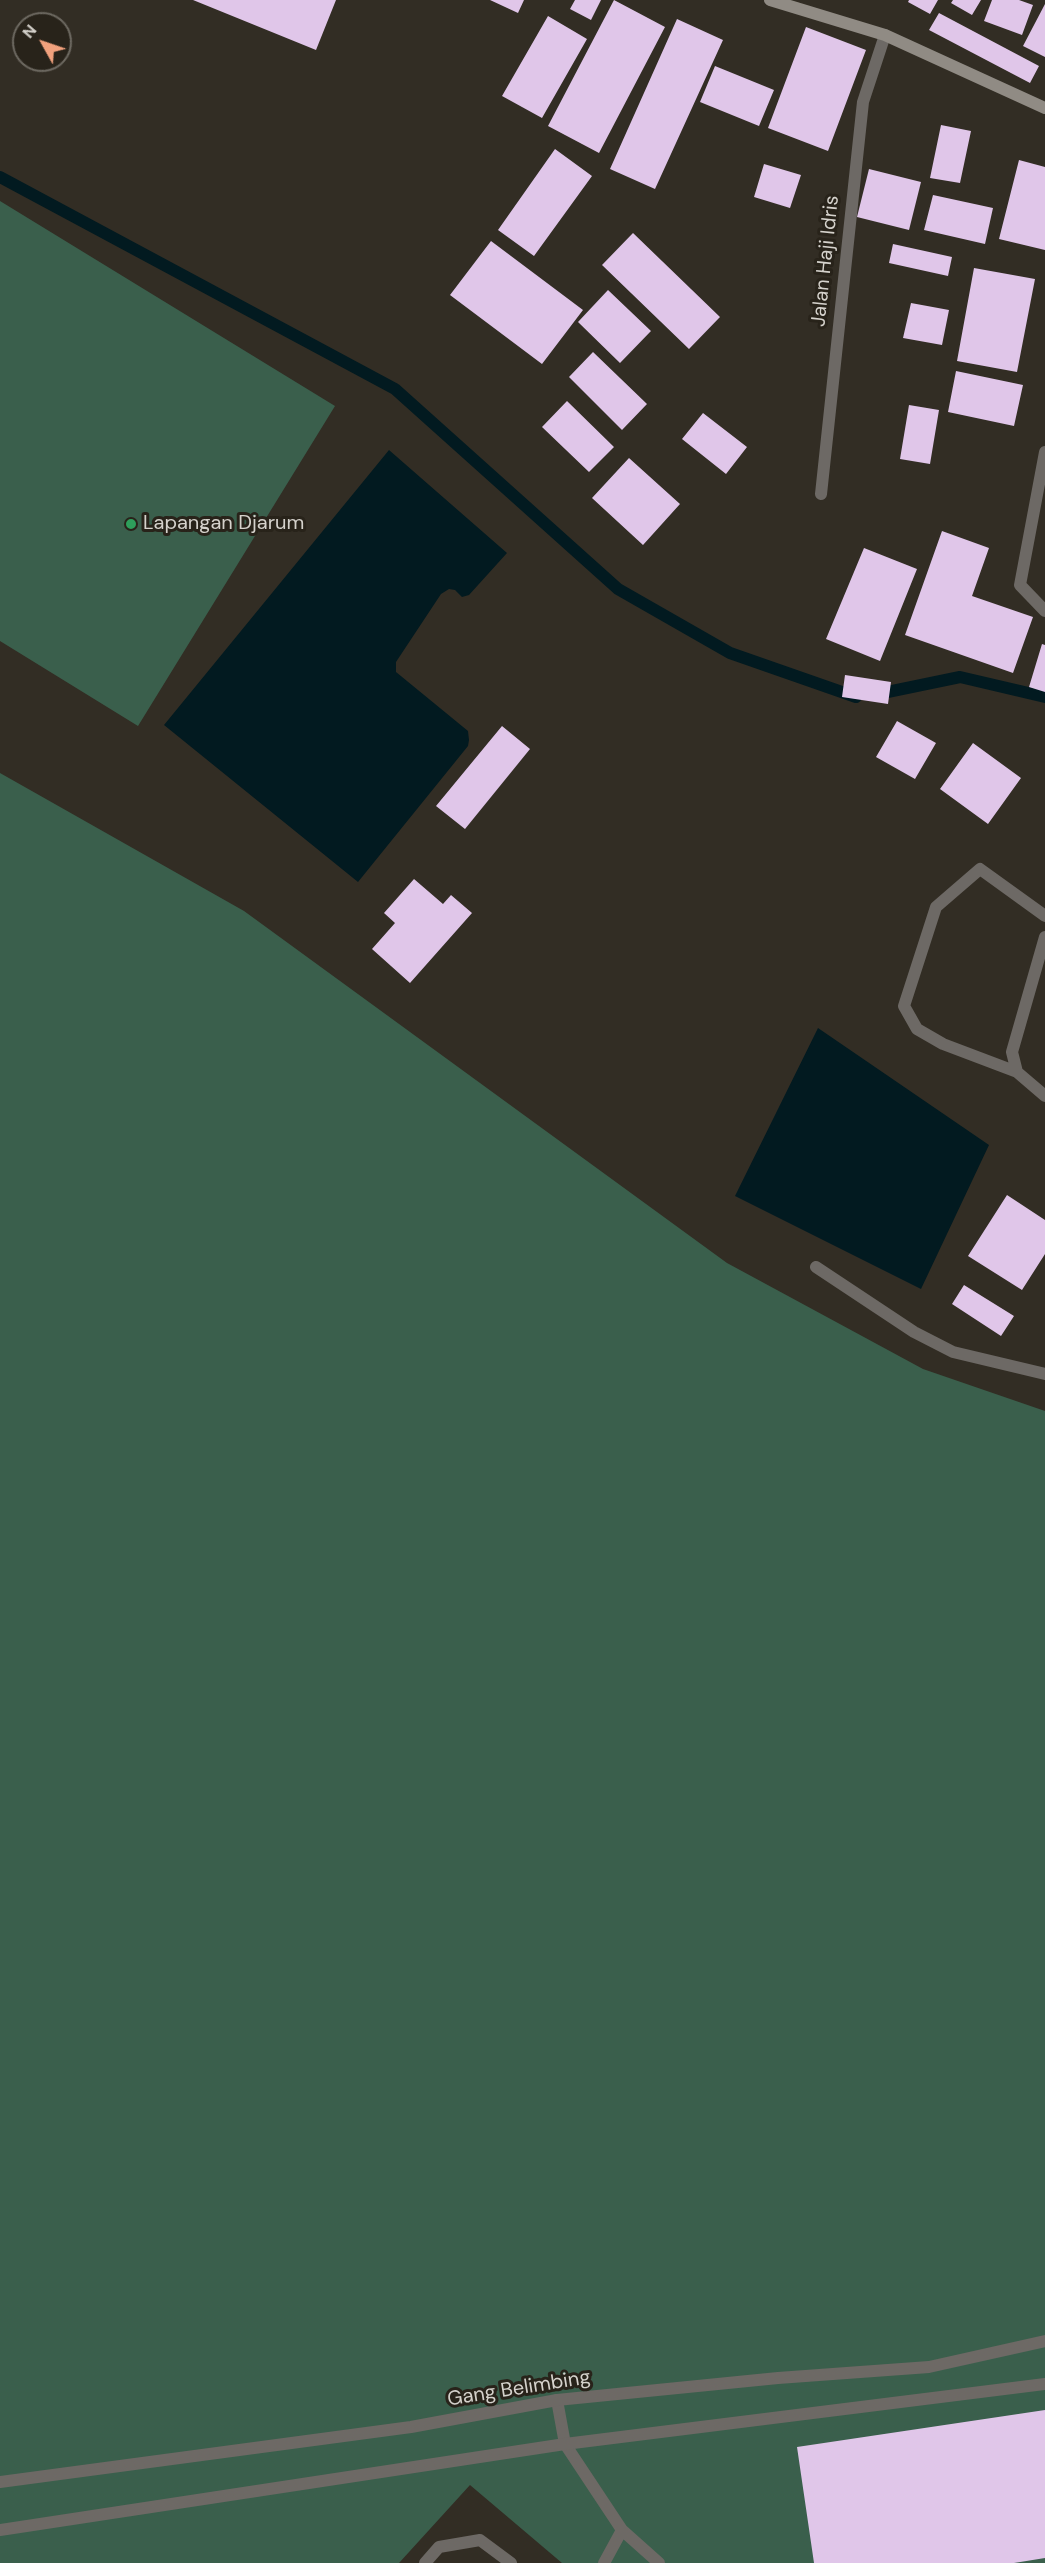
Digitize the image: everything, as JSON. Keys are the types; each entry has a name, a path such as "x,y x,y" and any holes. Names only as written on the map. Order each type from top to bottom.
{"main road":[{"path":"770,0 885,35 1045,108"}],"street":[{"name":"Jalan Haji Idris","path":"821,494 863,102 885,35"},
{"path":"1045,452 1020,585 1045,611"},
{"path":"1045,916 980,869 936,907 904,1006 917,1029 943,1044 1017,1072 1045,1096"},
{"path":"1017,1072 1012,1052 1045,937"},
{"path":"816,1267 914,1332 953,1352 1045,1374"},
{"name":"Gang Belimbing","path":"0,2482 411,2427 557,2400 778,2378 929,2367 1045,2341"},
{"path":"0,2530 565,2444 1045,2384"},
{"path":"557,2400 565,2444 621,2530 659,2563"},
{"path":"604,2563 621,2530"},
{"path":"425,2563 439,2547 480,2540 512,2563"}],"green space":[{"name":"Lapangan Djarum","path":"0,201 335,406 138,726 0,641"},
{"path":"0,773 244,911 727,1263 923,1369 1045,1411 1045,2563 562,2563 470,2485 399,2563 0,2563"}],"water":[{"path":"389,450 507,553 469,595 462,597 455,590 449,589 441,594 396,662 396,672 468,731 468,746 358,882 164,725"},
{"path":"818,1028 989,1145 921,1289 735,1196"}],"building":[{"path":"193,0 336,0 316,50"},
{"path":"490,0 524,0 518,13"},
{"path":"575,0 601,0 591,20 570,9"},
{"path":"614,0 665,27 599,153 548,126"},
{"path":"909,0 938,0 930,14 908,2"},
{"path":"953,0 981,0 972,15 951,3"},
{"path":"992,0 1019,0 1033,5 1022,35 984,21"},
{"path":"1045,4 1045,57 1023,46"},
{"path":"939,13 1039,66 1030,83 929,30"},
{"path":"548,16 587,39 542,118 502,96"},
{"path":"677,19 723,40 655,189 610,169"},
{"path":"806,27 866,50 828,151 768,128"},
{"path":"715,66 774,90 759,126 700,102"},
{"path":"941,125 971,131 960,183 930,178"},
{"path":"555,149 592,176 534,256 498,230"},
{"path":"1019,160 1045,167 1045,250 999,239"},
{"path":"764,164 801,175 790,208 754,197"},
{"path":"869,169 921,182 909,230 857,217"},
{"path":"933,195 993,208 985,244 924,230"},
{"path":"633,233 720,317 689,349 602,265"},
{"path":"491,241 583,310 542,364 450,295"},
{"path":"893,244 952,257 948,276 889,263"},
{"path":"974,268 1035,279 1017,372 957,361"},
{"path":"608,290 651,331 620,363 578,322"},
{"path":"911,303 949,310 942,345 903,338"},
{"path":"593,352 647,404 622,430 569,377"},
{"path":"956,371 1023,385 1014,426 948,412"},
{"path":"567,401 614,447 589,472 542,427"},
{"path":"909,405 939,410 930,464 900,459"},
{"path":"703,413 747,447 726,474 682,439"},
{"path":"629,458 680,504 643,545 592,498"},
{"path":"942,531 989,548 972,596 1033,617 1013,673 905,635"},
{"path":"864,548 917,569 880,661 826,639"},
{"path":"1042,644 1045,645 1045,692 1029,687"},
{"path":"845,675 891,682 888,704 842,697"},
{"path":"897,721 936,743 915,779 876,757"},
{"path":"502,726 530,749 465,829 436,806"},
{"path":"973,743 1021,778 988,824 940,789"},
{"path":"414,879 443,904 451,895 472,913 410,983 372,949 395,923 384,913"},
{"path":"1007,1195 1045,1220 1045,1254 1022,1290 968,1256"},
{"path":"964,1285 1014,1316 1001,1336 952,1304"},
{"path":"1045,2410 1045,2558 1014,2563 814,2563 797,2447"}],"waterway":[{"path":"0,177 395,389 618,589 730,653 856,697"},
{"path":"873,695 960,677 1045,697"}],"place":[{"name":"Lapangan Djarum","path":"131,524"}]}
